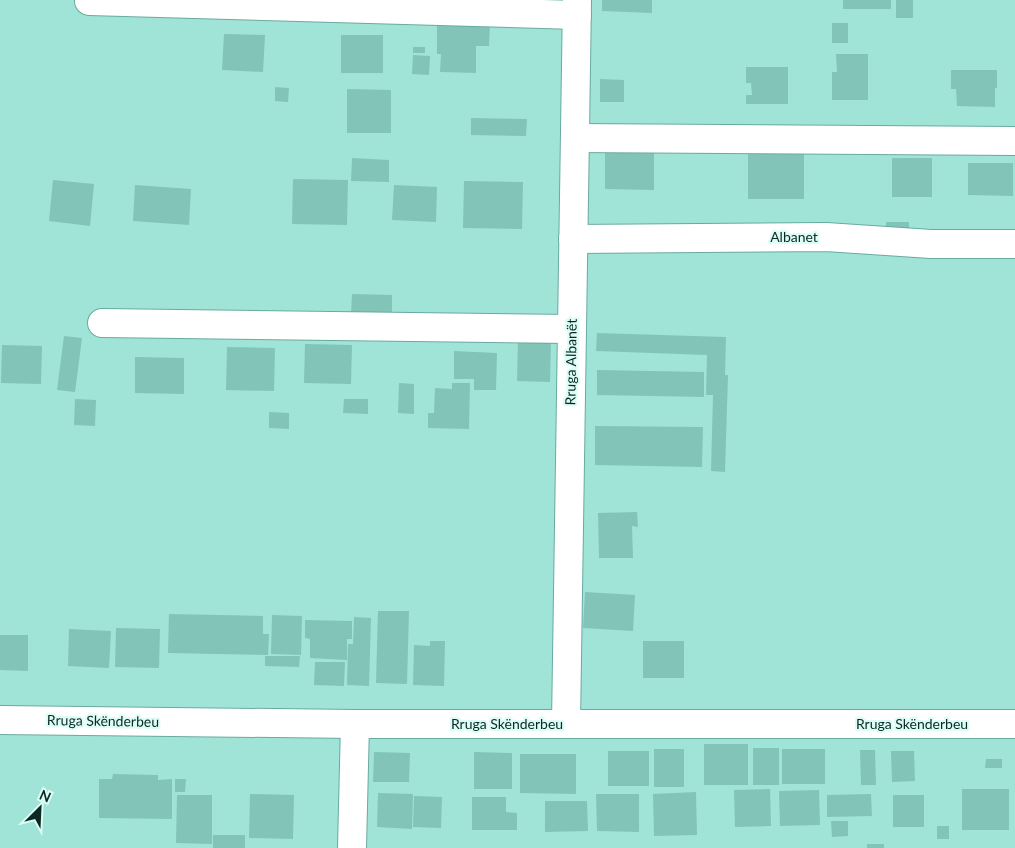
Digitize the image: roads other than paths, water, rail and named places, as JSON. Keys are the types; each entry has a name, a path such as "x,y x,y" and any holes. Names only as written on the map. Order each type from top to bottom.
{"street":[{"path":"89,2 577,8"},
{"name":"Rruga Albanët","path":"566,724 577,8"},
{"path":"575,138 1015,141"},
{"name":"Albanet","path":"573,239 826,237 931,244 1015,244"},
{"path":"102,323 572,329"},
{"name":"Rruga Skënderbeu","path":"0,720 355,724 1015,724"},
{"path":"352,848 355,724"}]}
